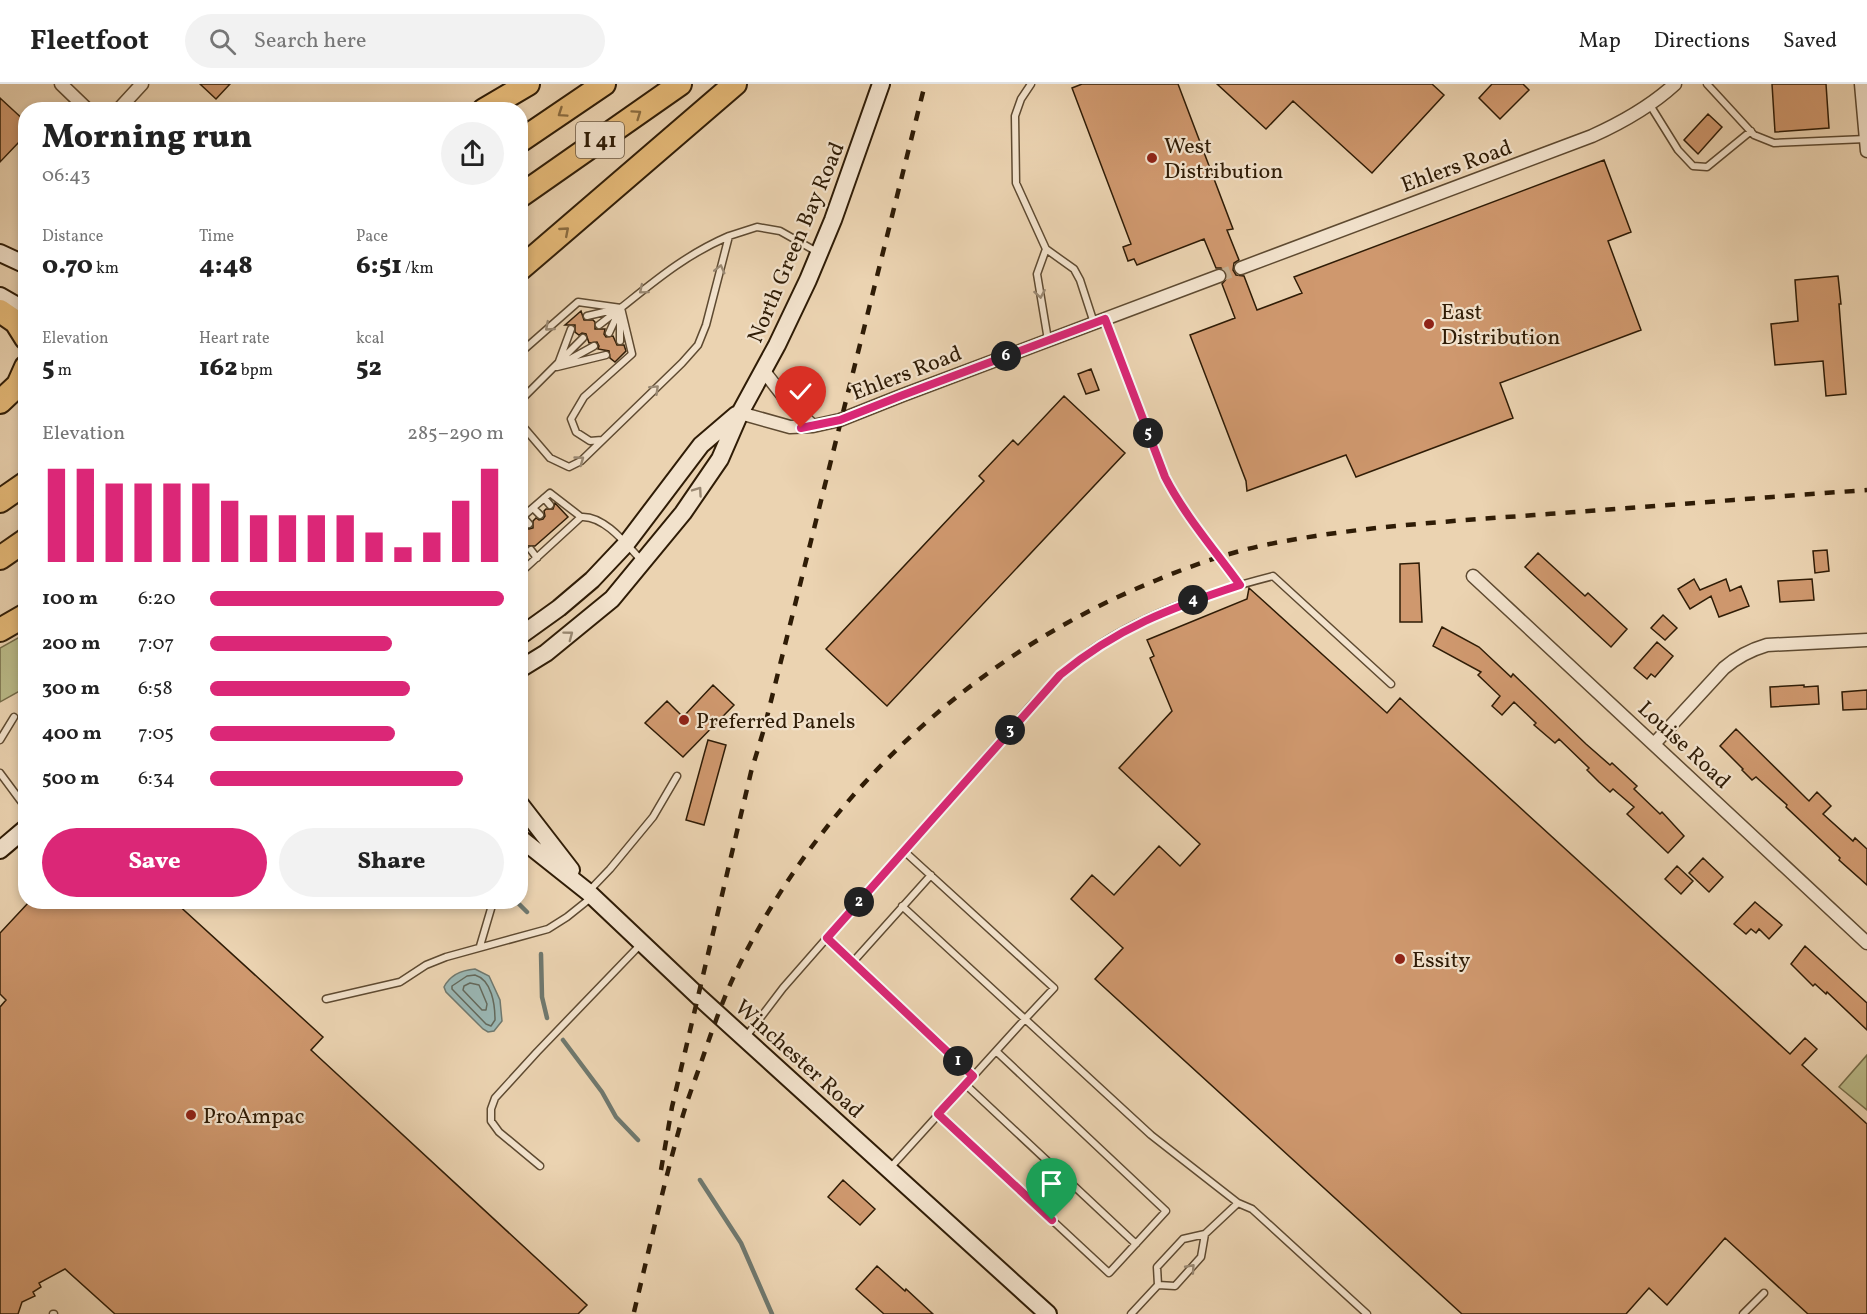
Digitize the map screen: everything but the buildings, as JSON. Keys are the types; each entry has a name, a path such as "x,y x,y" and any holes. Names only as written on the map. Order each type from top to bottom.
{"highway":[{"path":"498,102 528,84"},
{"name":"I 41","path":"528,136 604,84"},
{"name":"I 41","path":"528,190 680,84"},
{"path":"528,262 735,84"},
{"path":"0,311 18,325"},
{"path":"0,402 18,385"},
{"path":"0,414 18,400"},
{"path":"0,501 18,489"},
{"path":"0,558 18,546"},
{"path":"0,630 18,620"}],"street":[{"path":"61,84 80,102"},
{"path":"125,102 142,84"},
{"name":"North Green Bay Road","path":"528,664 554,647 612,599 683,513 720,459 740,413 820,253 881,84"},
{"name":"Ehlers Road","path":"1241,268 1586,139 1631,118 1675,84"},
{"path":"1861,84 1867,145"},
{"path":"0,253 18,261"},
{"name":"Ehlers Road","path":"740,413 790,428 840,420 1219,276"},
{"path":"0,296 18,306"},
{"path":"763,370 791,406 813,426"},
{"name":"North Green Bay Road","path":"528,630 584,587 626,544 701,444 740,413"},
{"name":"Louise Road","path":"1473,576 1867,943"},
{"path":"1654,744 1724,668 1737,657 1752,649 1767,645 1867,639"},
{"path":"528,814 590,894"},
{"path":"0,850 18,835"},
{"name":"Winchester Road","path":"528,844 590,894 1048,1314"}],"lane":[{"path":"1030,84 1015,116 1016,183 1046,249 1074,269 1080,280 1100,321 1172,492 1240,585"},
{"path":"1707,84 1754,135 1774,143 1867,145"},
{"path":"1650,105 1678,150 1693,166 1707,166 1751,131"},
{"path":"599,325 665,272 702,248 729,236 757,227 780,231 820,253"},
{"path":"528,432 550,458 569,467 581,461 682,363 698,345 706,325 729,236"},
{"path":"1046,249 1037,274 1048,340"},
{"path":"528,346 579,302 621,308"},
{"path":"587,316 621,308"},
{"path":"609,333 621,308"},
{"path":"620,341 621,308"},
{"path":"603,440 590,441 576,432 571,419 584,398 632,354 621,308"},
{"path":"557,367 571,329"},
{"path":"528,394 584,338"},
{"path":"557,367 594,346"},
{"path":"557,367 606,355"},
{"path":"528,513 550,493 580,517 603,524 644,562"},
{"path":"544,498 550,505"},
{"path":"534,508 540,515"},
{"path":"528,565 580,517"},
{"path":"564,520 570,527"},
{"path":"553,530 559,537"},
{"path":"543,539 549,546"},
{"path":"531,550 537,558"},
{"path":"745,1038 764,1011 1033,703 1060,675 1084,655 1113,636 1190,601 1273,576 1391,684"},
{"path":"0,740 14,717"},
{"path":"0,773 18,797"},
{"path":"326,999 400,982 434,961 480,946 548,929 567,917 590,894 653,817 677,776"},
{"path":"889,1169 1054,988 904,851"},
{"path":"852,963 931,874"},
{"path":"902,906 1150,1136 1238,1203 1252,1209 1367,1314"},
{"path":"480,946 491,909"},
{"path":"827,938 973,1076"},
{"path":"540,1166 499,1132 491,1121 491,1109 495,1098 642,943"},
{"path":"938,1114 1108,1273 1136,1244 1166,1211 996,1051"},
{"path":"965,1084 1136,1244"},
{"path":"1131,1314 1158,1285 1157,1267 1183,1239 1205,1234 1238,1203"},
{"path":"1158,1285 1175,1287 1201,1257 1205,1234"},
{"path":"1743,1314 1764,1293"}],"green space":[{"path":"18,638 18,692 0,702 0,648"},
{"path":"1867,1055 1867,1110 1839,1087"}],"water":[{"path":"475,969 489,976 500,1000 502,1021 494,1031 488,1032 483,1029 446,992 444,987 457,974"}],"waterway":[{"path":"524,909 527,912"},
{"path":"541,954 542,997 547,1018"},
{"path":"563,1040 602,1092 616,1117 638,1140"},
{"path":"700,1180 741,1243 772,1314"}],"tunnel":[{"path":"1219,276 1241,268"}],"railway":[{"path":"661,1170 672,1107 751,772 764,729 925,84"},
{"path":"634,1312 688,1099 734,976 769,911 810,849 857,792 908,739 965,691 1025,648 1089,611 1169,575 1260,546 1328,534 1431,523 1867,490"}],"place":[{"name":"West Distribution","path":"1152,158"},
{"name":"East Distribution","path":"1429,324"},
{"name":"Preferred Panels","path":"684,720"},
{"name":"Essity","path":"1400,959"},
{"name":"ProAmpac","path":"191,1115"}],"route":[{"path":"801,428 840,420 1105,319 1165,477 1176,500 1240,585 1190,601 1113,636 1084,655 1060,675 827,938 973,1076 938,1114 1052,1220"}]}
